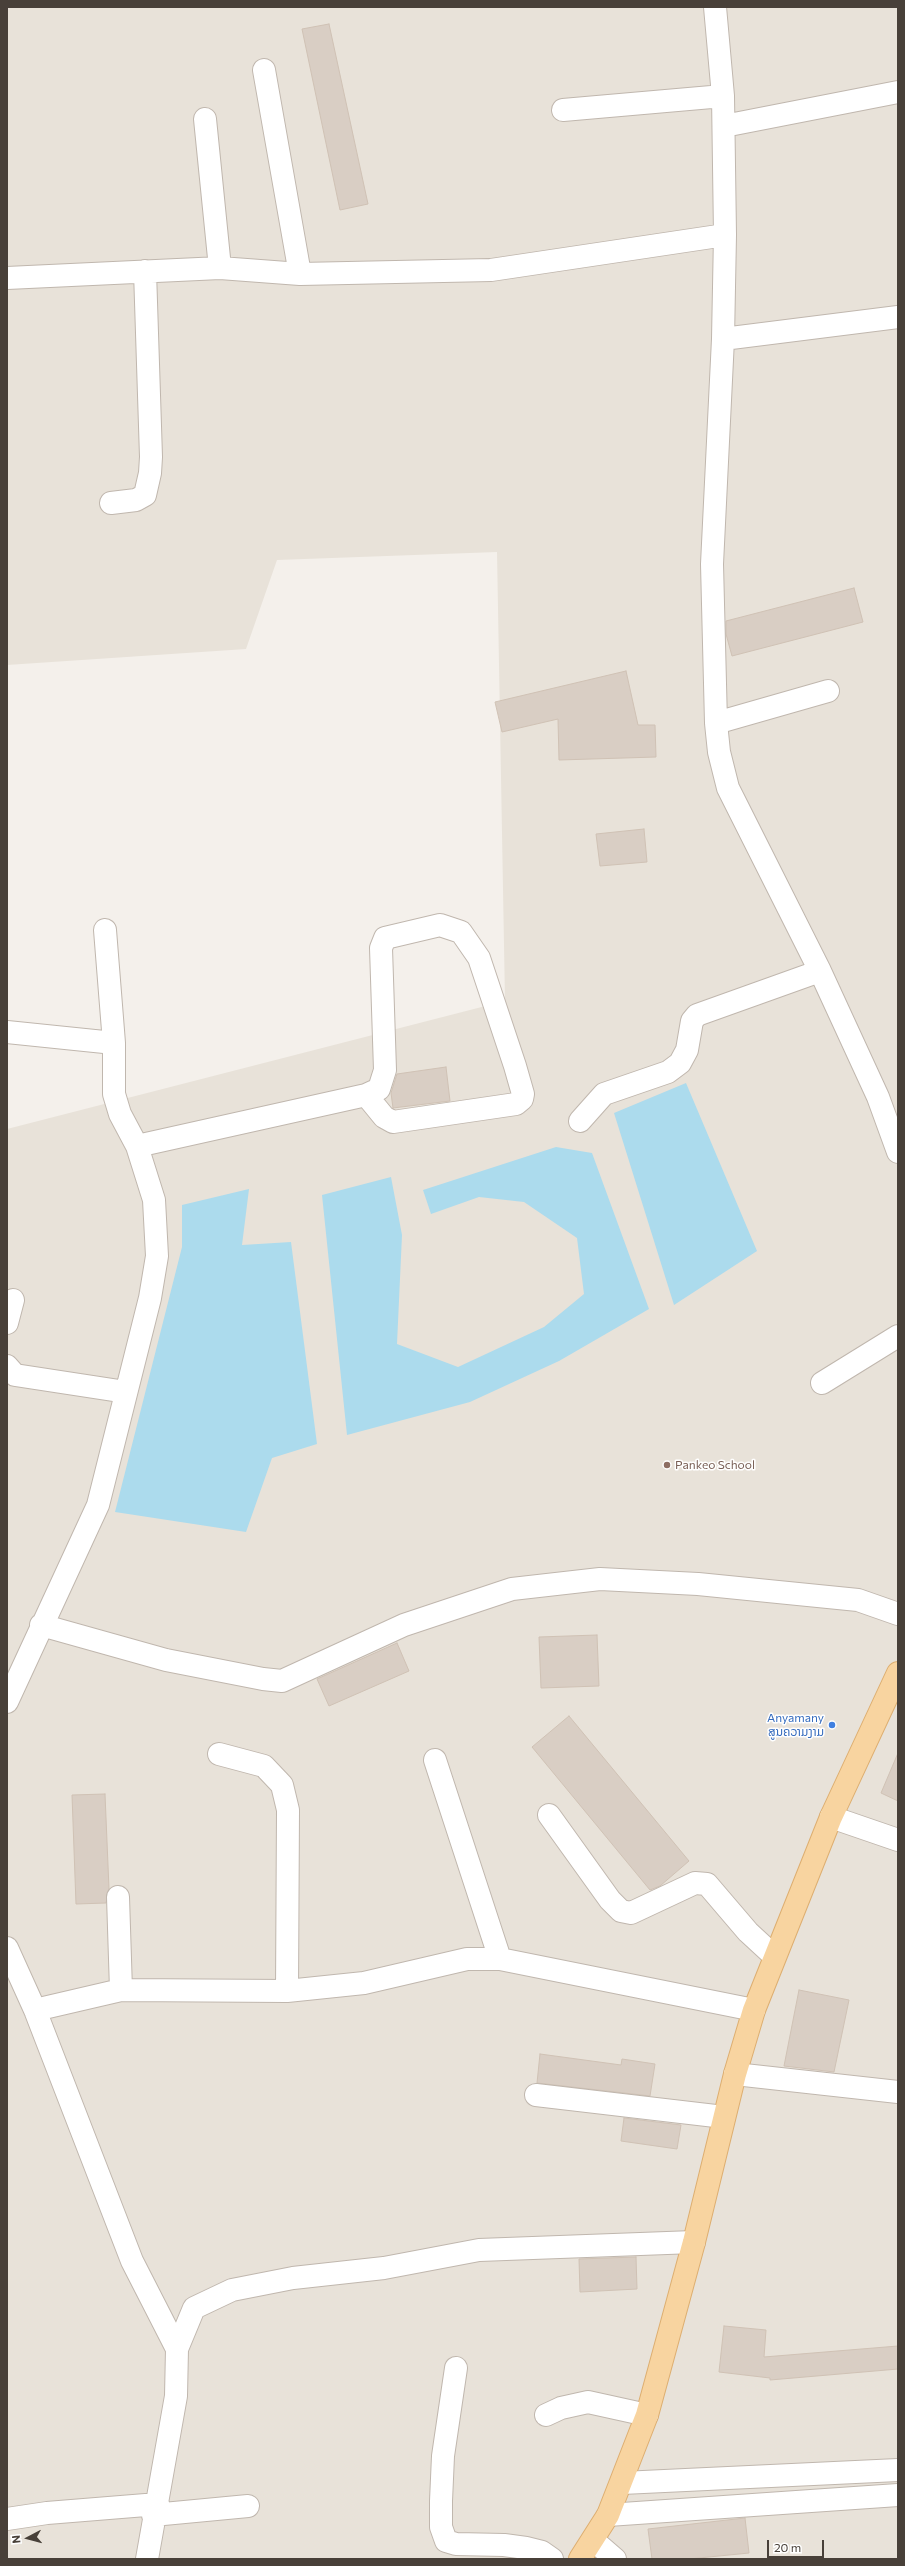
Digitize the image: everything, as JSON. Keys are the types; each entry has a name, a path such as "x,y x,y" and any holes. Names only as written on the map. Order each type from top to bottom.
{"main road":[{"path":"580,2559 608,2515 622,2483 647,2414 694,2242 735,2074 754,2010 774,1956 831,1817 898,1673"}],"street":[{"path":"715,7 724,96 725,235 723,339 712,564 716,723 728,788 820,971 878,1096 898,1152"},
{"path":"264,70 300,274"},
{"path":"724,126 898,92"},
{"path":"563,110 724,96"},
{"path":"205,119 220,268"},
{"path":"7,278 220,268 300,274 491,270 725,235"},
{"path":"111,504 136,500 145,495 150,473 152,457 145,271"},
{"path":"723,339 898,317"},
{"path":"716,723 828,691"},
{"path":"137,1146 366,1095 380,1089 385,1070 381,948 385,938 440,925 461,932 479,958 515,1066 523,1094 522,1099 516,1104 393,1122 384,1117 366,1095"},
{"path":"7,1701 98,1505 150,1298 157,1256 154,1200 137,1146 120,1114 114,1094 114,1043 105,930"},
{"path":"580,1121 604,1094 668,1072 680,1062 687,1050 692,1021 697,1015 820,971"},
{"path":"7,1032 114,1043"},
{"path":"7,1323 13,1300"},
{"path":"822,1383 898,1336"},
{"path":"7,1366 15,1375 126,1392"},
{"path":"41,1625 166,1660 264,1679 282,1681 404,1625 512,1589 600,1579 698,1584 858,1600 898,1614"},
{"path":"219,1754 264,1766 282,1785 288,1810 287,1991"},
{"path":"434,1760 500,1959"},
{"path":"549,1815 610,1900 622,1911 631,1913 695,1883 707,1884 748,1932 774,1956"},
{"path":"831,1817 898,1840"},
{"path":"118,1897 121,1990"},
{"path":"7,1948 34,2010 132,2261 177,2349"},
{"path":"34,2010 121,1990 287,1991 364,1983 467,1959 500,1959 754,2010"},
{"path":"735,2074 898,2092"},
{"path":"536,2096 724,2117"},
{"path":"147,2559 176,2396 177,2349 194,2308 232,2290 293,2278 384,2268 479,2250 694,2242"},
{"path":"456,2368 443,2456 441,2486 441,2527 446,2541 456,2544 504,2545 526,2548 542,2552 552,2559"},
{"path":"546,2415 561,2408 588,2402 647,2414"},
{"path":"608,2515 797,2488 898,2470"},
{"path":"622,2483 797,2488 898,2495"},
{"path":"7,2519 47,2513 248,2506"},
{"path":"593,2540 615,2559"}],"shaded area":[{"path":"7,7 898,7 898,2559 7,2559 7,1129 505,1001 497,552 277,560 246,649 7,665"}],"water":[{"path":"686,1083 757,1251 674,1305 614,1113"},
{"path":"556,1147 592,1153 649,1309 559,1361 470,1402 347,1435 322,1195 391,1177 402,1235 397,1344 458,1367 544,1327 584,1294 577,1238 524,1202 479,1197 431,1214 423,1190"},
{"path":"249,1189 242,1245 291,1242 317,1444 272,1458 246,1532 115,1512 182,1247 182,1205"}],"building":[{"path":"329,24 368,204 340,210 302,29"},
{"path":"854,588 863,622 732,656 726,634 726,621"},
{"path":"626,671 638,725 655,725 656,757 559,760 558,719 502,732 495,702"},
{"path":"644,829 647,862 600,866 596,834"},
{"path":"446,1067 450,1101 393,1108 391,1093 397,1074"},
{"path":"597,1635 599,1686 541,1688 539,1637"},
{"path":"397,1643 409,1671 329,1706 317,1679"},
{"path":"569,1716 689,1861 660,1886 650,1890 532,1747"},
{"path":"898,1753 898,1801 881,1793"},
{"path":"105,1794 109,1889 106,1903 76,1904 72,1795"},
{"path":"799,1990 849,2000 834,2072 784,2066"},
{"path":"540,2054 621,2065 622,2059 655,2064 650,2096 537,2083"},
{"path":"624,2118 681,2125 677,2149 621,2141"},
{"path":"636,2257 637,2289 580,2292 579,2259"},
{"path":"724,2326 766,2330 764,2357 898,2346 898,2369 770,2380 770,2378 719,2372"},
{"path":"745,2518 749,2553 689,2559 652,2559 648,2529"}],"place":[{"name":"Pankeo School","path":"667,1465"},
{"name":"Anyamany ສູນຄວາມງາມ","path":"832,1725"}]}
